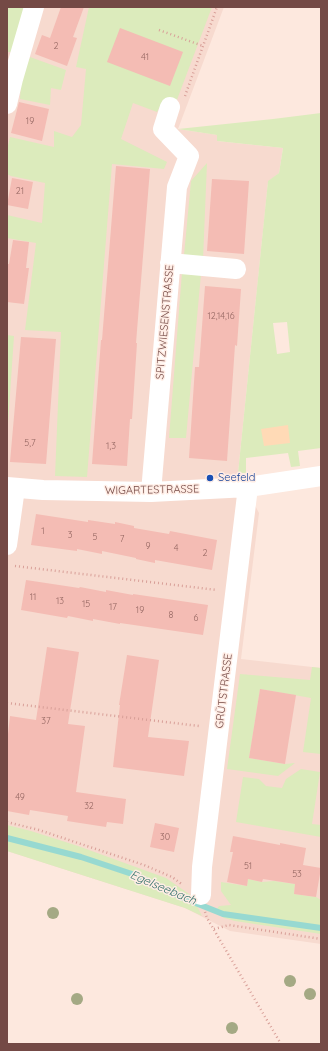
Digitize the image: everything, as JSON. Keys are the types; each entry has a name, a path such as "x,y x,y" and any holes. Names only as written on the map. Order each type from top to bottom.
{"street":[{"path":"7,104 10,73 34,7"},
{"name":"SPITZWIESENSTRASSE","path":"151,492 177,187 190,156 163,129 176,104"},
{"path":"170,263 236,269"},
{"name":"WIGARTESTRASSE","path":"11,487 43,490 151,492 248,487 321,476"},
{"path":"7,545 11,487"},
{"name":"GRÜTSTRASSE","path":"202,896 202,867 248,487"}],"path":[{"path":"176,104 203,46 217,7"},
{"path":"159,30 203,46"},
{"path":"15,566 219,591"},
{"path":"7,703 201,727"},
{"path":"7,822 39,830 144,865 172,877 188,889 202,896"},
{"path":"207,918 281,1044"},
{"path":"214,929 229,925 321,939"}],"shaded area":[{"path":"7,7 224,7 178,129 218,135 217,141 283,148 279,173 268,182 238,473 259,513 241,659 321,668 321,944 230,931 185,908 7,851"}],"green space":[{"path":"7,7 27,7 12,52 8,52 7,50"},
{"path":"89,7 212,7 175,105 163,100 157,112 133,103 121,139 167,162 164,169 112,164 87,477 55,476 61,332 25,330 36,243 7,238 7,215 42,223 45,183 7,174 7,150 10,137 54,147 54,131 72,137 81,125 86,69 76,67"},
{"path":"30,57 66,70 61,90 51,88 50,105 20,99 21,80"},
{"path":"321,113 321,448 298,451 300,466 291,467 288,453 246,458 246,473 238,473 268,181 279,173 283,148 217,141 217,135 178,129","holes":["287,322 290,352 277,354 273,323"]},
{"path":"207,163 203,260 184,255 191,181"},
{"path":"182,272 201,274 186,438 169,438"},
{"path":"7,335 14,336 7,439"},
{"path":"312,667 321,668 321,754 303,752 311,698 260,689 249,758 285,764 295,763 278,776 227,769 240,674 310,680"},
{"path":"301,769 320,772 312,824 321,825 321,837 236,822 243,777 259,779 266,786 282,788 286,779"},
{"path":"7,825 78,846 166,878 192,896 202,916 185,908 7,851"},
{"path":"248,879 262,882 274,881 295,884 294,894 316,897 321,900 321,934 235,921 221,916 217,909 219,906 231,905 221,891 221,882 247,886"}],"sand":[{"path":"288,425 290,443 264,446 261,429"}],"building":[{"path":"61,7 84,7 73,37 77,38 67,66 35,54 42,35 50,38"},
{"path":"120,28 183,52 170,86 107,62"},
{"path":"19,102 49,109 42,141 11,133"},
{"path":"116,166 150,169 136,343 132,419 130,419 127,466 92,464"},
{"path":"12,178 33,182 28,209 7,205"},
{"path":"212,179 249,181 244,254 207,251"},
{"path":"13,240 29,242 26,268 29,268 24,304 7,302 7,264 9,264"},
{"path":"205,286 241,289 237,346 235,345 227,461 189,458 195,367 199,367"},
{"path":"21,337 56,339 46,464 10,462"},
{"path":"36,514 88,522 88,520 115,524 115,522 134,526 134,528 169,534 170,531 217,540 212,570 155,560 155,563 102,551 102,554 77,549 77,551 31,545"},
{"path":"26,580 208,605 203,635 93,619 93,621 68,616 67,618 21,610"},
{"path":"47,647 79,652 68,724 85,726 76,792 126,799 123,824 107,822 106,827 67,821 68,816 30,810 29,815 7,811 7,743 10,716 36,720"},
{"path":"127,655 159,660 148,737 189,741 184,776 113,767 119,705"},
{"path":"260,689 296,695 285,764 249,758"},
{"path":"155,823 179,828 174,852 150,847"},
{"path":"233,836 280,845 280,843 306,848 303,865 321,868 316,897 294,894 295,884 263,879 262,882 248,879 247,886 227,882 233,852 230,852"}],"waterway":[{"name":"Egelseebach","path":"7,838 81,857 135,875 183,898 223,914 321,928"}],"place":[{"name":"Seefeld","path":"210,478"}]}
